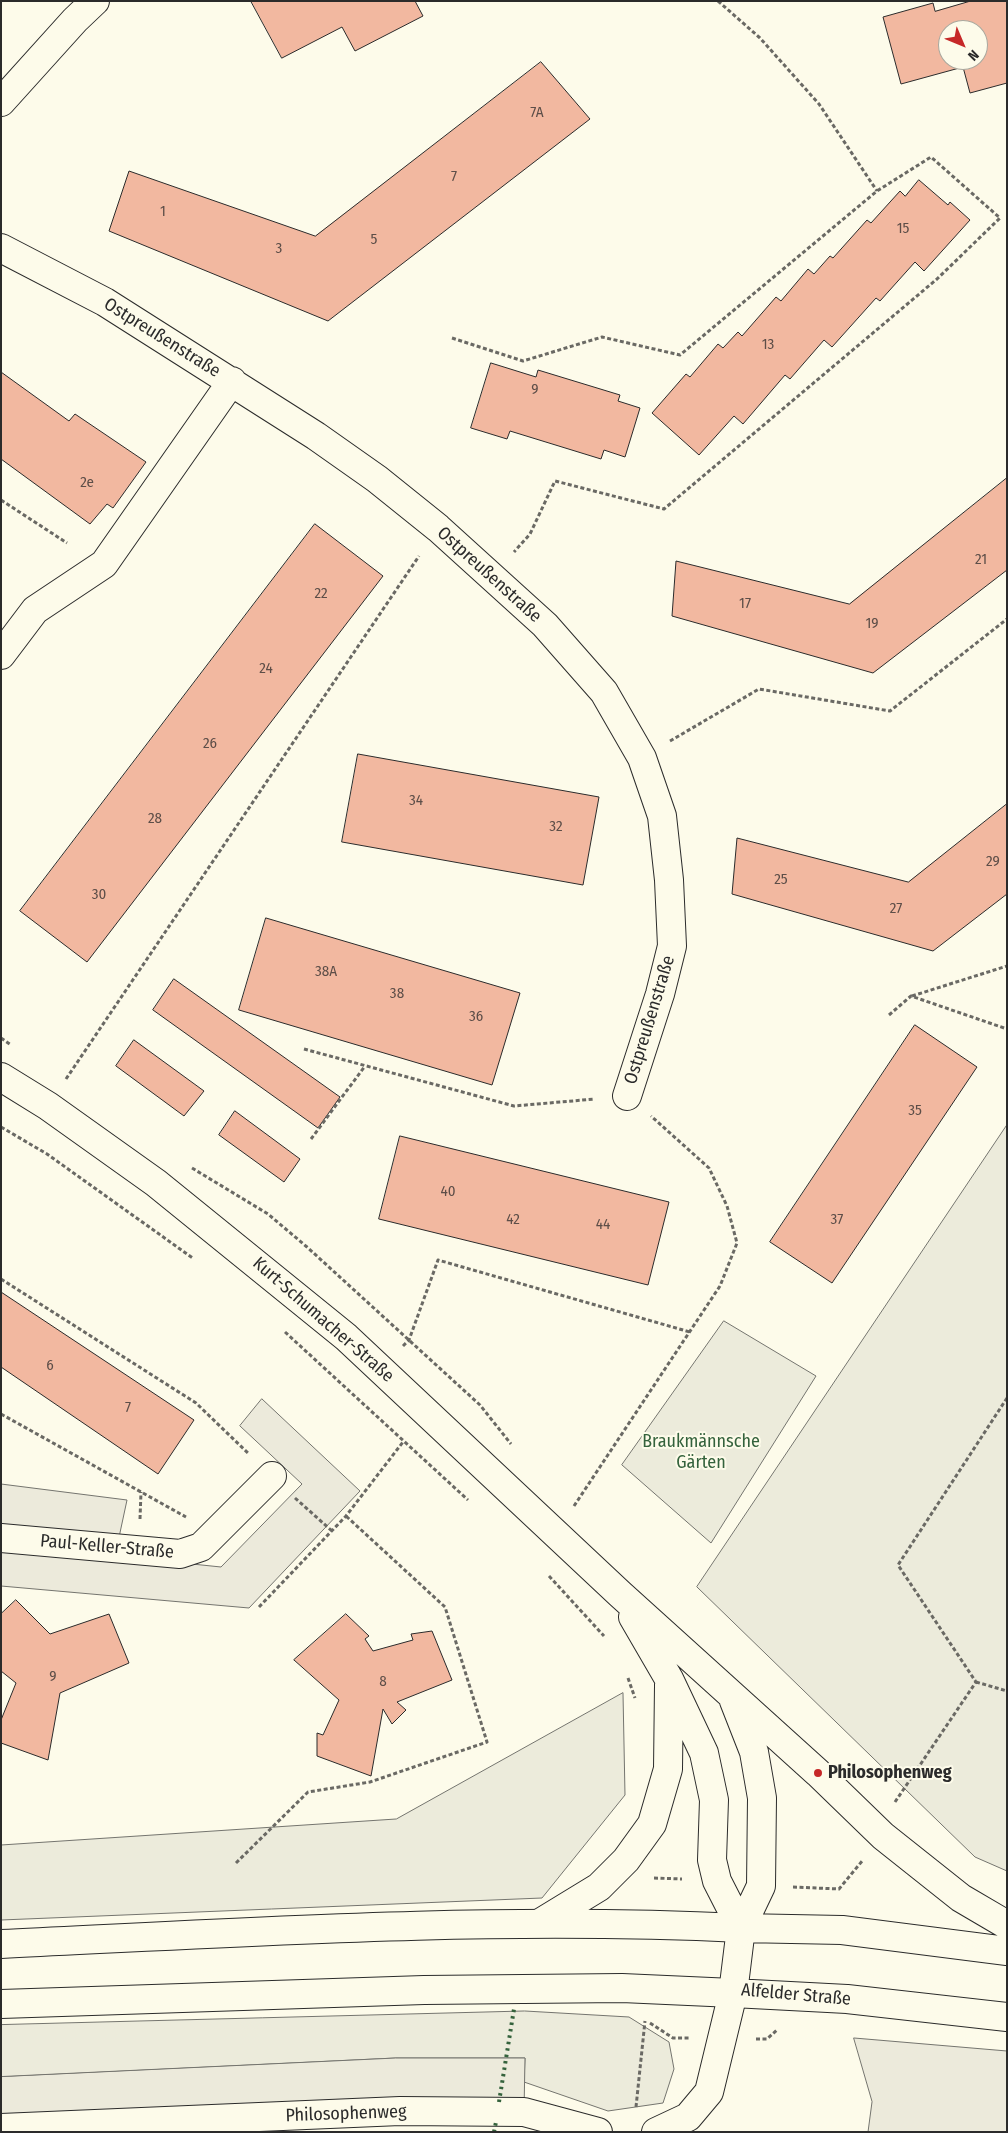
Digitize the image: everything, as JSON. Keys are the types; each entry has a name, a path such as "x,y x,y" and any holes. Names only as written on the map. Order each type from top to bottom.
{"main road":[{"path":"1,102 75,20 95,1"},
{"name":"Ostpreußenstraße","path":"1,248 105,302 232,381 369,474 438,528 546,625 604,692 642,758 662,816 669,880 672,946 660,994 627,1096"},
{"path":"1,656 35,610 104,564 232,381"},
{"name":"Kurt-Schumacher-Straße","path":"1,1077 48,1106 156,1182 263,1268 380,1368 551,1531 733,1698 754,1752 762,1798 761,1886 742,1928"},
{"name":"Paul-Keller-Straße","path":"1,1538 180,1554 201,1547 272,1476"},
{"name":"Kurt-Schumacher-Straße","path":"620,1594 669,1679 704,1753 714,1800 712,1860 718,1881 742,1928"},
{"path":"540,1923 599,1887 626,1860 652,1824 668,1769 669,1679"},
{"path":"733,1698 818,1772 883,1836 961,1898 1007,1925"},
{"path":"1,1944 410,1926 646,1923 742,1928 842,1930 1007,1951"},
{"name":"Alfelder Straße","path":"742,1928 733,1993 847,1999 1007,2017"},
{"path":"1,2004 424,1990 622,1988 733,1993 709,2092 688,2116 646,2124"},
{"name":"Philosophenweg","path":"1,2128 410,2111 524,2112 598,2132"}],"path":[{"path":"718,1 760,38 819,104 877,191"},
{"path":"452,338 523,361 602,337 680,355 877,191 931,157 1000,218 930,285 664,509 554,481 530,534 492,578"},
{"path":"1,500 67,544"},
{"path":"64,1082 438,528"},
{"path":"642,758 759,689 890,711 1007,619"},
{"path":"889,1015 911,996 1007,966"},
{"path":"911,996 1007,1030"},
{"path":"304,1049 514,1106 627,1096 709,1168 727,1206 737,1243 720,1286 573,1508 551,1531"},
{"path":"311,1139 366,1066"},
{"path":"1,1127 47,1154 197,1261"},
{"path":"351,1394 409,1340 438,1260 690,1332"},
{"path":"1,1279 196,1403 332,1531"},
{"path":"280,1328 402,1442 469,1501"},
{"path":"1007,1398 898,1565 976,1682 1007,1691"},
{"path":"1,1414 215,1533"},
{"path":"259,1606 346,1516 402,1442"},
{"path":"236,1863 308,1792 370,1782 487,1742 444,1607 346,1516"},
{"path":"548,1575 607,1640"},
{"path":"628,1676 636,1702"},
{"path":"892,1806 976,1682"},
{"path":"645,2020 646,2124"}],"green space":[{"path":"1007,1125 1007,1871 975,1857 697,1587"},
{"name":"Braukmännsche Gärten","path":"724,1321 816,1376 711,1543 622,1465"},
{"path":"623,1693 625,1795 542,1898 1,1920 1,1845 396,1819"},
{"path":"525,2011 629,2017 669,2042 674,2069 663,2103 608,2111 524,2082 525,2058 396,2058 1,2077 1,2025"}],"shaded area":[{"path":"262,1399 360,1491 249,1608 1,1586 1,1484 127,1500 115,1556 221,1567 302,1484 240,1426"},
{"path":"854,2038 1007,2051 1007,2132 868,2132 872,2102"},
{"path":"396,2058 525,2058 524,2112 1,2128 1,2077"}],"building":[{"path":"251,1 415,1 423,16 355,51 342,27 282,58"},
{"path":"971,1 1007,1 1007,83 970,93 964,70 988,70 988,20 938,20 938,70 952,70 901,84 883,17 933,3 935,11"},
{"path":"541,62 590,119 328,321 109,231 129,171 315,236"},
{"path":"919,180 948,205 950,202 970,220 924,271 915,262 880,301 876,298 832,347 824,340 790,379 785,375 743,424 734,416 699,455 652,413 686,374 690,377 718,344 723,348 738,332 742,336 776,297 781,301 808,269 814,274 830,256 833,258 867,220 871,223 900,191 905,196"},
{"path":"491,363 536,377 538,370 620,395 618,401 640,408 625,457 604,450 601,459 510,431 507,439 471,428"},
{"path":"1,372 69,421 75,414 146,462 113,508 107,504 90,524 1,459"},
{"path":"1007,478 1007,570 873,673 672,616 676,561 849,604"},
{"path":"315,524 383,576 87,962 20,911"},
{"path":"358,754 599,797 583,885 342,842"},
{"path":"1007,804 1007,894 933,951 732,894 737,838 908,882"},
{"path":"266,918 520,993 492,1085 239,1010"},
{"path":"174,979 340,1097 318,1128 153,1010"},
{"path":"915,1025 977,1067 832,1283 770,1242"},
{"path":"134,1040 204,1091 184,1116 116,1066"},
{"path":"235,1111 300,1159 284,1182 219,1135"},
{"path":"400,1136 669,1202 648,1285 379,1219"},
{"path":"1,1292 194,1420 158,1474 1,1367"},
{"path":"16,1600 50,1634 109,1614 129,1663 60,1693 48,1760 1,1743 1,1720 16,1683 1,1671 1,1614"},
{"path":"346,1614 369,1636 365,1639 373,1651 413,1640 411,1634 432,1631 452,1680 397,1702 406,1710 392,1724 383,1709 371,1776 317,1756 317,1733 323,1735 339,1700 294,1660"}],"hedge":[{"path":"499,2102 514,2009"},
{"path":"494,2132 496,2122"}],"place":[{"name":"Philosophenweg","path":"818,1773"}]}
